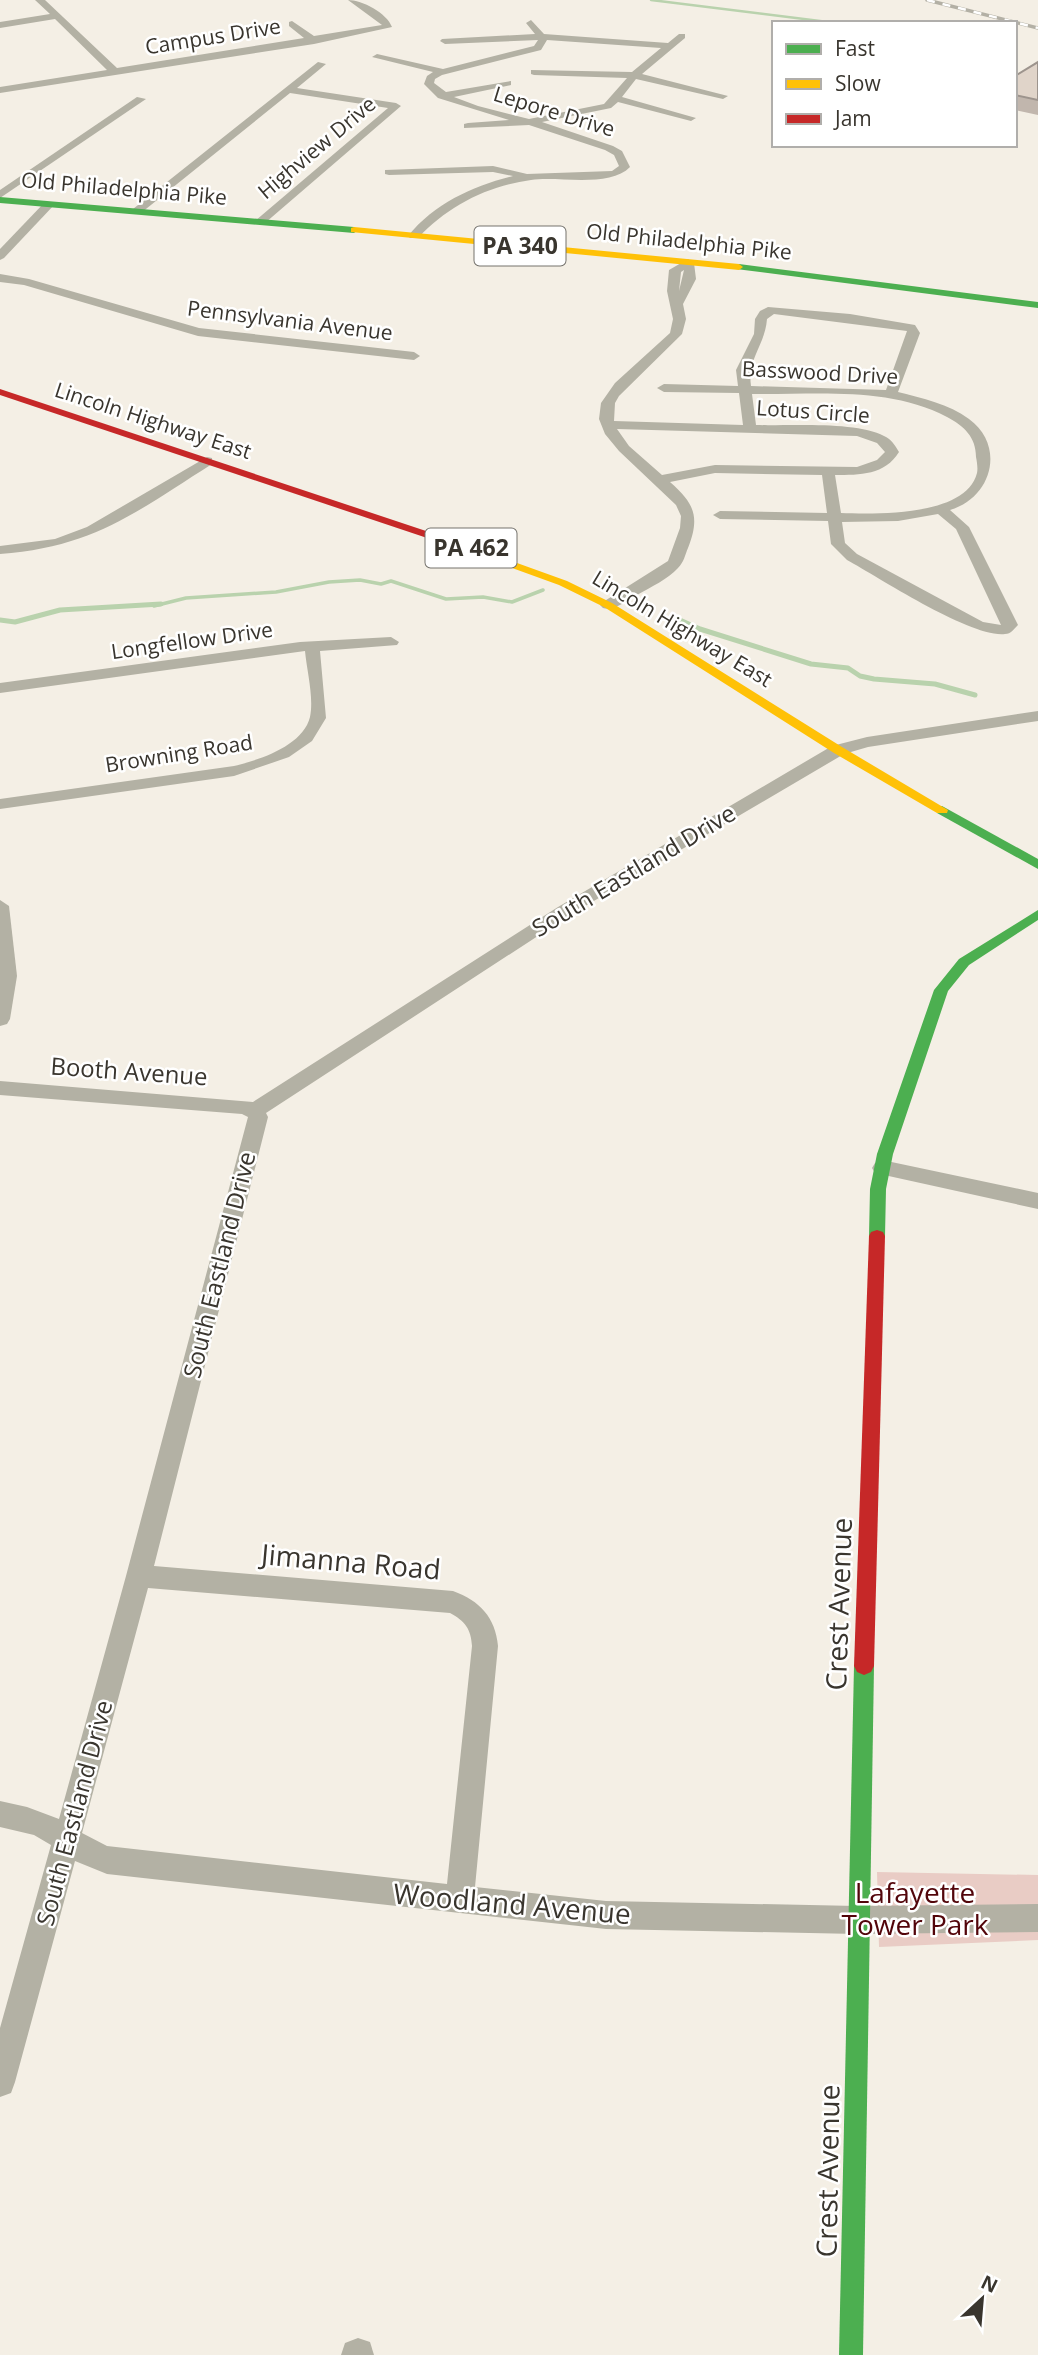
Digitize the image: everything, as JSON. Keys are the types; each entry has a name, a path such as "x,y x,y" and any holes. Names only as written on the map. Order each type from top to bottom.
{"main road":[{"name":"Old Philadelphia Pike","path":"0,198 831,277 1038,305"},
{"name":"Lincoln Highway East","path":"0,392 490,554 601,601 838,750 1038,865"},
{"name":"Crest Avenue","path":"851,2355 857,1920 875,1220 882,1168 941,990 964,962 1038,914"}],"street":[{"path":"40,0 115,72"},
{"name":"Campus Drive","path":"0,90 387,27 386,23 353,0"},
{"path":"0,25 58,16"},
{"path":"531,23 542,37"},
{"path":"292,24 314,41"},
{"path":"468,126 529,122 607,106 634,75 682,36"},
{"path":"445,41 542,37 670,46"},
{"name":"Lepore Drive","path":"444,72 532,50 541,45 542,37"},
{"path":"377,57 444,72"},
{"path":"137,211 321,64"},
{"path":"444,72 430,78 429,84 442,96 507,83"},
{"path":"534,72 634,75 723,96"},
{"name":"Highview Drive","path":"261,221 395,107 395,104 288,90"},
{"name":"Lepore Drive","path":"414,236 426,221 448,206 484,189 532,176 615,174 623,170 625,164 618,153 609,148 442,96"},
{"path":"615,98 691,118"},
{"path":"0,198 141,99"},
{"path":"389,172 492,169 532,176"},
{"path":"2,251 17,231 48,204"},
{"path":"601,601 675,564 687,534 688,514 679,500 629,454 608,425 608,402 676,334 680,325 678,302 685,294 691,272 688,263"},
{"name":"Pennsylvania Avenue","path":"0,278 25,282 198,332 414,356"},
{"path":"750,428 742,370 760,334 761,319 772,310 911,328 914,333 891,394"},
{"name":"Basswood Drive","path":"664,388 891,394 950,413 981,438 988,466 984,479 954,505 913,516 835,518 720,515"},
{"name":"Lotus Circle","path":"608,425 857,432 877,436 888,444 892,452 888,460 875,468 828,471 715,469 657,480"},
{"path":"0,550 51,544 75,537 106,522 207,461"},
{"path":"828,471 838,544 852,558 979,626 1004,630 1010,625 962,527 941,510"},
{"name":"Longfellow Drive","path":"0,688 312,647 391,642"},
{"name":"Browning Road","path":"0,804 234,771 270,761 306,737 318,719 312,647"},
{"name":"South Eastland Drive","path":"0,2082 139,1576 258,1117 254,1111 564,911 838,750 880,740 1038,716"},
{"path":"0,906 9,967 5,1003 0,1019"},
{"name":"Booth Avenue","path":"0,1088 245,1107 254,1111"},
{"path":"882,1168 1038,1201"},
{"name":"Jimanna Road","path":"139,1576 453,1602 465,1607 477,1618 484,1631 485,1646 459,1899"},
{"name":"Woodland Avenue","path":"0,1814 25,1819 67,1839 72,1846 88,1855 107,1860 606,1914 857,1920 1038,1918"}],"green space":[{"name":"Lafayette Tower Park","path":"877,1872 1038,1875 1038,1940 879,1947"}],"building":[{"path":"1038,62 1038,100 1017,95 1017,75"}],"waterway":[{"path":"651,0 820,21"},
{"path":"154,606 186,598 276,592 329,582 360,580 381,584 391,581 446,599 483,597 512,602 543,590"},
{"path":"0,620 15,622 60,610 161,604"},
{"path":"673,617 700,629 811,664 848,668 860,676 874,679 935,684 975,695"}],"railway":[{"path":"927,0 1010,21"},
{"path":"1017,23 1038,28"}],"traffic: fast":[{"path":"0,200 354,230"},
{"path":"739,267 1038,305"},
{"path":"942,810 1038,865"},
{"path":"877,1236 878,1189 885,1154 941,990 964,962 1038,914"},
{"path":"851,2355 864,1666"}],"traffic: slow":[{"path":"354,230 739,267"},
{"path":"464,547 563,583 608,605 838,750 942,810"}],"traffic: jam":[{"path":"0,392 464,547"},
{"path":"864,1666 877,1236"}]}
